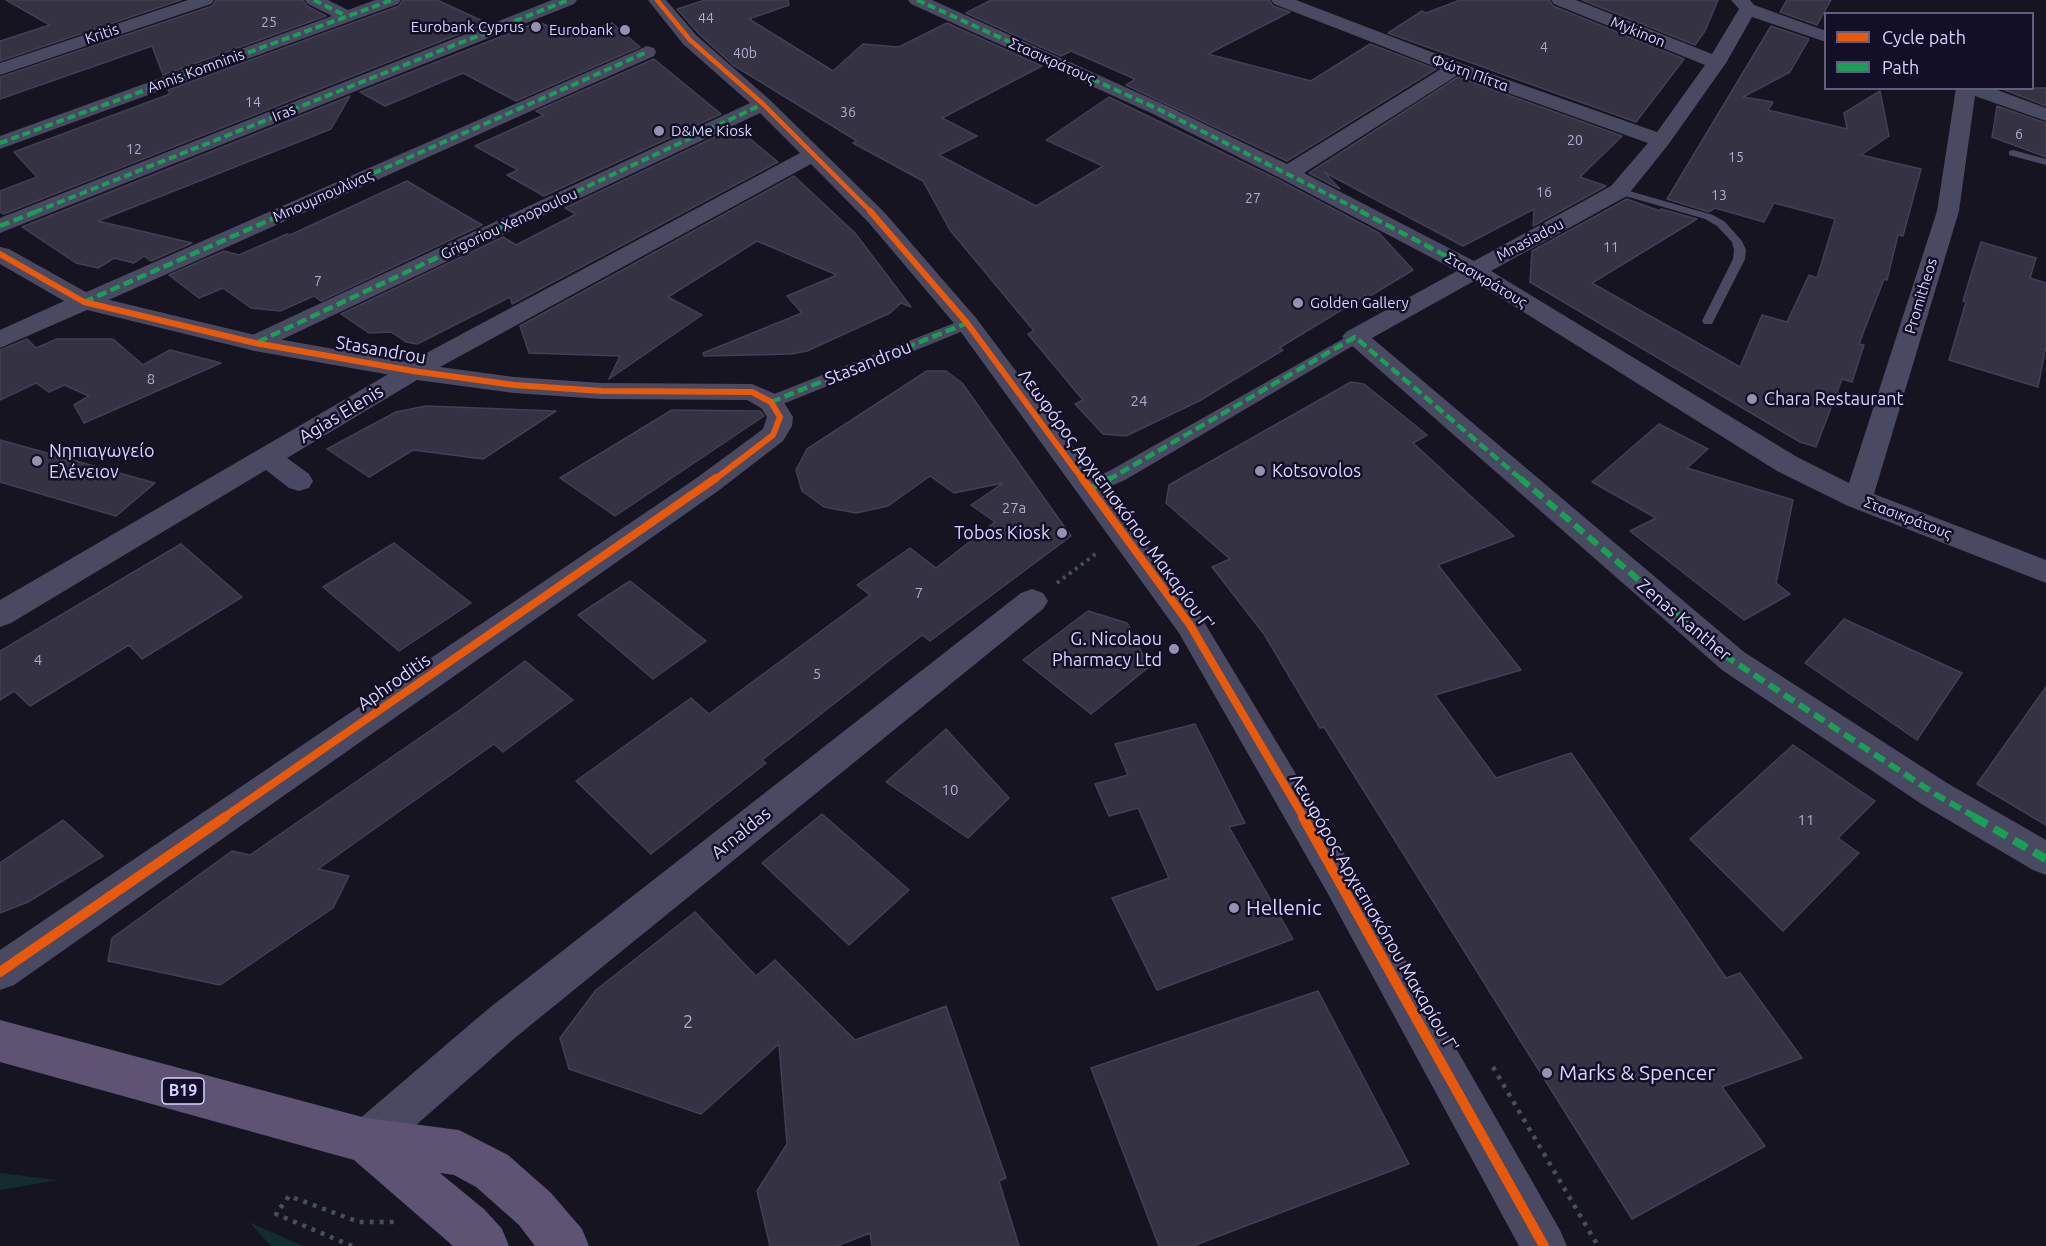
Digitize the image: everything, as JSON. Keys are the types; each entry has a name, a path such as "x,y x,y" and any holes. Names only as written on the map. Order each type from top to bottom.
{"main road":[{"name":"B19","path":"0,1041 366,1141 459,1153 492,1171 535,1209 565,1246"},
{"name":"B19","path":"366,1141 468,1227 485,1246"}],"street":[{"name":"Kritis","path":"0,69 205,0"},
{"path":"314,0 346,16"},
{"name":"Annis Komninis","path":"0,143 392,0"},
{"name":"Iras","path":"0,226 568,0"},
{"name":"Λεωφόρος Αρχιεπισκόπου Μακαρίου Γ'","path":"657,0 690,40 763,104 877,218 967,323 1091,488 1196,635 1341,882 1544,1246"},
{"name":"Στασικράτους","path":"917,0 1158,109 1288,173 1473,270 1787,464 1858,499 2046,572"},
{"name":"Φώτη Πίττα","path":"1280,0 1456,68 1661,141"},
{"name":"Mykinon","path":"1560,0 1716,63"},
{"path":"1744,5 1824,36"},
{"name":"Mnasiadou","path":"1091,488 1118,475 1473,270 1619,191 1661,141 1716,63 1744,5"},
{"name":"Μπουμπουλίνας","path":"0,340 647,52"},
{"path":"1288,173 1456,68"},
{"name":"Promitheos","path":"1858,499 1948,211 1966,90"},
{"path":"1977,90 2046,115"},
{"name":"Grigoriou Xenopoulou","path":"255,343 763,104"},
{"name":"Agias Elenis","path":"0,615 413,371 814,154"},
{"name":"Stasandrou","path":"0,254 84,302 255,343 413,371 514,385 602,391 752,392 771,402 967,323"},
{"name":"Zenas Kanther","path":"1355,337 1733,661 1935,794 2046,859"},
{"name":"Aphroditis","path":"0,972 750,454 773,435 778,426 780,417 771,402"},
{"path":"267,458 299,481"},
{"name":"Arnaldas","path":"366,1141 502,1023 1032,601"}],"lane":[{"path":"2013,153 2046,162"},
{"path":"1619,191 1709,217 1721,224 1737,241 1740,250 1739,258 1708,321"}],"path":[{"path":"1032,601 1123,533"},
{"path":"352,1246 276,1214 289,1196 359,1222 397,1222 405,1230"}],"green space":[{"path":"0,1173 58,1180 0,1190"},
{"path":"249,1222 301,1245 304,1246 271,1246"}],"building":[{"path":"6,0 181,0 0,61 0,41 50,25"},
{"path":"216,0 303,0 307,6 326,16 163,75 152,46 0,99 0,77 212,6"},
{"path":"403,0 437,0 487,23 4,214 0,212 0,191 37,177 14,152 170,94 168,90 399,6"},
{"path":"705,0 788,0 789,5 749,19 833,71 863,44 899,47 947,23 1042,66 942,118 977,136 939,155 1036,206 1103,166 1046,140 1109,97 1279,180 1379,233 1413,270 1365,299 1366,295 1279,348 1283,350 1199,401 1126,436 1103,434 1075,404 1083,400 1028,334 1034,331 950,230 923,181 853,143 857,141 733,65 699,34 677,9"},
{"path":"991,0 1269,0 1273,6 1290,12 1208,54 1311,81 1370,44 1436,69 1287,161 1126,85 1135,79 1071,51 1061,56 966,13"},
{"path":"1460,0 1549,0 1553,6 1684,59 1636,122 1388,33 1422,11 1426,13"},
{"path":"1582,0 1718,0 1705,31 1695,45"},
{"path":"1787,0 1831,0 1817,25 1780,12"},
{"path":"538,22 577,38 612,23 640,47 516,101 463,73 385,106 360,92"},
{"path":"1771,26 1809,39 1790,72 1743,97 1773,102 1768,110 1847,129 1844,113 1880,91 1889,136 1861,155 1921,169 1903,236 1898,235 1887,280 1884,279 1859,344 1864,345 1852,382 1842,379 1816,447 1800,442 1530,282 1532,251 1627,199 1660,211 1661,209 1697,219 1592,283 1740,367 1762,315 1787,322 1809,275 1817,278 1835,219 1774,203 1764,222 1715,208 1709,212 1667,199"},
{"path":"654,59 721,114 544,196 507,175 518,170 475,146 544,115 536,111"},
{"path":"1458,77 1622,136 1580,177 1606,186 1533,226 1534,209 1463,246 1324,172 1340,189 1309,173"},
{"path":"2046,88 2046,106 2005,90"},
{"path":"350,96 331,129 98,221 192,243 151,261 144,256 134,263 114,258 98,268 76,263 22,227"},
{"path":"1997,106 2046,123 2046,157 1992,137"},
{"path":"736,127 778,162 512,304 510,297 417,344 406,342 391,332 369,333 341,314 503,237 516,245 576,214 565,208"},
{"path":"794,176 855,233 911,307 901,303 890,313 807,351 791,354 704,356 703,353 802,313 787,296 837,275 757,241 668,297 702,315 609,379 620,356 529,353 520,326"},
{"path":"407,181 482,225 321,301 314,296 280,311 251,308 223,288 199,298 169,275 224,251 239,255 287,234 290,235"},
{"path":"1981,242 2036,258 2030,278 2046,283 2046,346 2038,387 1949,360 1966,302 1963,301"},
{"path":"27,339 36,348 57,339 113,339 143,365 170,350 221,363 84,423 74,405 89,396 64,385 49,392 36,383 0,400 0,350"},
{"path":"927,371 946,371 962,383 1071,536 930,641 922,635 762,760 766,763 651,854 576,781 691,698 709,714 870,595 857,585 910,548 936,568 995,522 971,505 1003,483 954,493 930,476 888,506 856,513 824,507 802,491 796,470 807,449"},
{"path":"1351,382 1364,384 1427,435 1413,443 1514,536 1438,565 1521,670 1435,695 1496,778 1571,753 1726,978 1740,973 1802,1058 1722,1087 1765,1146 1632,1219 1324,727 1320,728 1264,634 1212,567 1230,559 1166,503 1169,485"},
{"path":"426,406 556,411 483,459 413,450 369,477 327,449 396,412"},
{"path":"672,410 760,411 764,416 615,516 560,478"},
{"path":"1659,424 1708,449 1687,468 1793,500 1776,583 1790,594 1744,620 1630,531 1656,518 1592,482"},
{"name":"Νηπιαγωγείο Ελένειον","path":"0,440 155,483 116,516 0,482"},
{"path":"394,543 471,603 399,651 323,587"},
{"path":"181,544 242,597 142,659 129,645 30,706 14,691 0,700 0,651"},
{"path":"630,581 706,641 653,679 578,615"},
{"path":"1088,611 1127,623 1149,667 1091,714 1023,660"},
{"path":"1844,619 1962,673 1917,740 1805,663"},
{"path":"525,661 573,700 503,752 494,744 318,869 349,876 333,908 220,985 108,961 112,938 232,851 250,855 457,712"},
{"path":"2046,687 2046,825 1977,784"},
{"path":"1195,724 1245,823 1229,827 1293,939 1157,990 1112,898 1169,878 1138,808 1109,816 1095,784 1128,775 1115,744"},
{"path":"946,729 1009,798 968,838 886,782"},
{"path":"1793,745 1875,801 1838,838 1859,853 1783,931 1690,839"},
{"path":"822,814 909,890 849,945 762,863"},
{"path":"63,820 103,856 28,902 0,913 0,863"},
{"path":"695,912 756,976 775,960 855,1040 946,1006 1006,1178 999,1181 1019,1246 872,1246 870,1233 837,1246 770,1246 757,1191 787,1144 779,1044 701,1114 569,1069 560,1038 596,990"},
{"path":"1318,991 1409,1164 1193,1246 1159,1246 1091,1068"}],"marked path":[{"path":"314,0 346,16"},
{"path":"0,143 392,0"},
{"path":"0,226 568,0"},
{"path":"917,0 1158,109 1288,173 1473,270"},
{"path":"84,302 647,52"},
{"path":"258,342 763,104"},
{"path":"771,402 967,323"},
{"path":"1091,488 1118,475 1355,337 1733,661 1935,794 2046,859"}],"cycle path":[{"path":"657,0 690,40 763,104 877,218 967,323 1190,625 1341,882 1544,1246"},
{"path":"0,254 84,302 255,343 413,371 514,385 602,391 752,392 771,402 780,417 773,435 708,484 0,972"}],"place":[{"name":"Eurobank Cyprus","path":"536,27"},
{"name":"Eurobank","path":"625,30"},
{"name":"D&Me Kiosk","path":"659,131"},
{"name":"Golden Gallery","path":"1298,303"},
{"name":"Chara Restaurant","path":"1752,399"},
{"name":"Νηπιαγωγείο Ελένειον","path":"37,461"},
{"name":"Kotsovolos","path":"1260,471"},
{"name":"Tobos Kiosk","path":"1062,533"},
{"name":"G. Nicolaou Pharmacy Ltd","path":"1174,649"},
{"name":"Hellenic","path":"1234,908"},
{"name":"Marks & Spencer","path":"1547,1073"}]}
